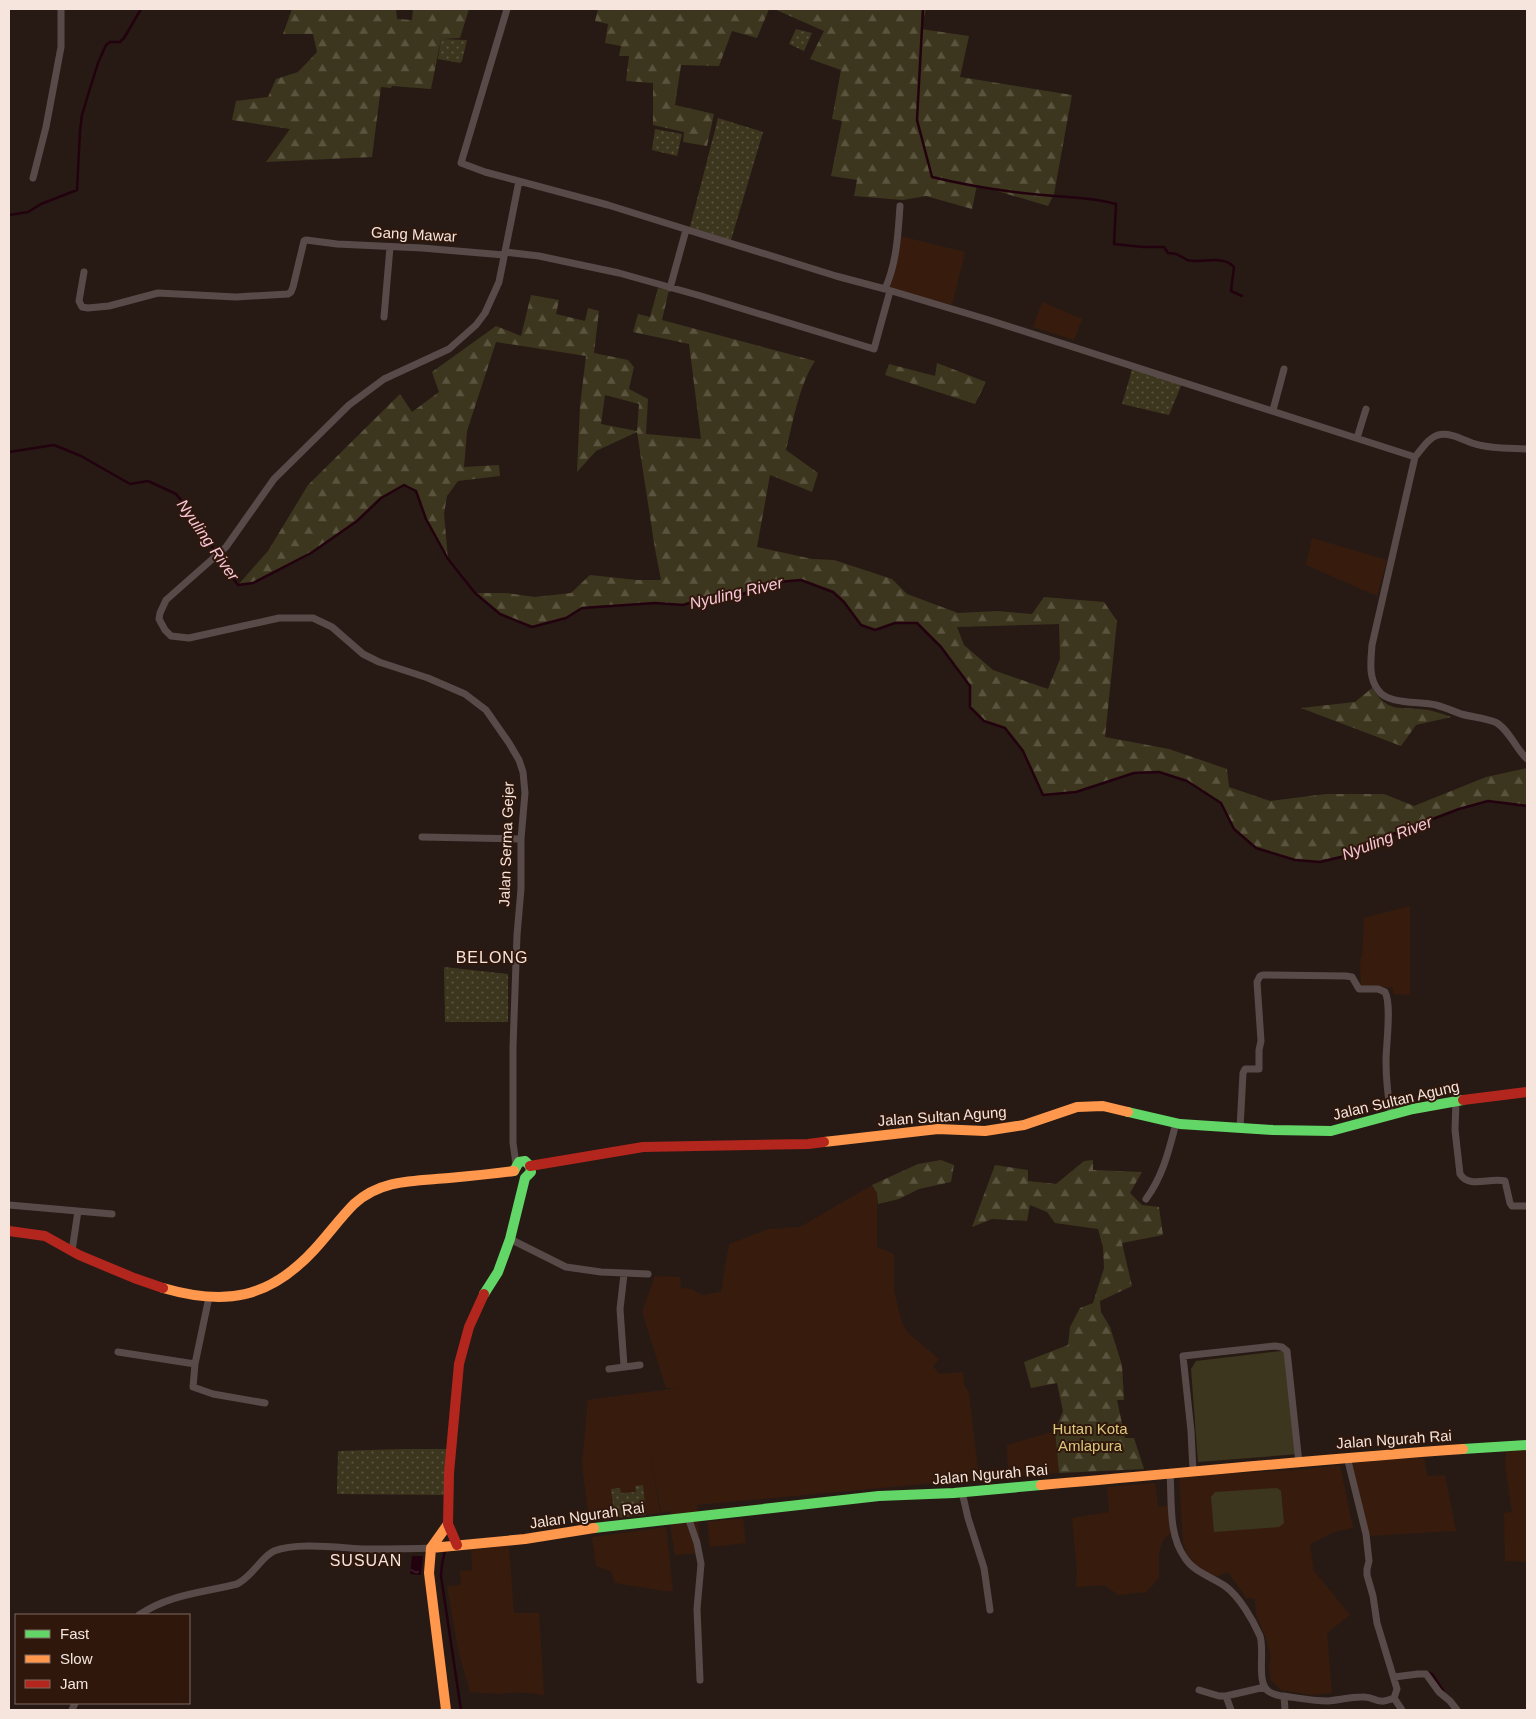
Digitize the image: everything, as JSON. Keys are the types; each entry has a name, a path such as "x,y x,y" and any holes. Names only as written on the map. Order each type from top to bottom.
{"street":[{"path":"33,178 46,127 60,47 61,9"},
{"path":"507,9 461,163 485,172 608,205 836,276 989,320 1416,457"},
{"name":"Jalan Serma Gejer","path":"519,181 499,282 486,313 449,349 384,379 349,405 274,479 226,547 166,600 159,619 168,634 189,638 279,618 313,618 332,627 364,654 379,662 428,678 465,694 486,710 519,760 523,772 525,793 521,839 521,889 517,935 513,1047 513,1143 521,1165"},
{"path":"887,290 895,254 900,206"},
{"path":"670,288 686,230"},
{"name":"Gang Mawar","path":"84,272 79,301 82,307 88,308 109,306 158,293 236,297 288,294 293,287 304,241 306,240 322,243 539,256 619,273 874,349 887,290"},
{"path":"384,317 390,246"},
{"path":"1273,410 1284,368"},
{"path":"1357,438 1366,409"},
{"path":"1527,449 1475,444 1443,434 1430,440 1416,457 1372,645 1372,679 1381,694 1391,699 1436,705 1461,714 1496,722 1510,735 1518,750 1527,759"},
{"path":"422,837 521,839"},
{"path":"1240,1128 1243,1073 1245,1070 1259,1069 1261,1041 1257,982 1260,976 1263,975 1346,976 1352,977 1358,989 1378,989 1386,992 1389,1012 1387,1078 1391,1115"},
{"name":"Jalan Sultan Agung","path":"9,1231 47,1236 72,1251 140,1280 186,1294 209,1297 248,1295 276,1283 296,1268 320,1244 355,1202 370,1190 388,1185 643,1147 808,1144 929,1130 999,1129 1024,1125 1077,1107 1092,1106 1104,1106 1176,1123 1280,1131 1331,1131 1456,1100 1527,1092"},
{"path":"1456,1100 1455,1130 1460,1174 1463,1179 1468,1182 1499,1179 1505,1181 1512,1206 1527,1206"},
{"path":"1146,1199 1155,1187 1164,1167 1176,1123"},
{"path":"457,1545 448,1524 456,1378 462,1350 475,1311 498,1272 510,1240 525,1178 518,1177 521,1165"},
{"path":"9,1204 112,1214"},
{"path":"72,1251 78,1211"},
{"path":"510,1240 566,1267 624,1274 648,1274"},
{"path":"624,1274 620,1308 624,1366"},
{"path":"209,1297 193,1384 196,1389 213,1394 265,1403"},
{"path":"1193,1471 1183,1356 1276,1346 1288,1351 1299,1463"},
{"path":"118,1352 196,1364"},
{"path":"609,1369 640,1365"},
{"name":"Jalan Ngurah Rai","path":"431,1548 525,1538 588,1528 879,1496 962,1492 1299,1463 1347,1457 1527,1445"},
{"path":"1170,1473 1175,1539 1184,1558 1189,1563 1226,1587 1243,1607 1260,1637 1264,1687 1276,1695 1319,1701 1364,1696 1384,1702 1394,1698 1397,1689 1377,1623 1373,1596 1367,1576 1369,1561 1366,1534 1347,1457"},
{"path":"962,1492 984,1568 990,1610"},
{"path":"688,1517 700,1555 697,1619 700,1680"},
{"path":"446,1710 428,1562 431,1548 448,1524"},
{"path":"140,1614 170,1598 237,1584 245,1580 268,1554 275,1550 341,1546 431,1548"},
{"path":"1394,1678 1426,1674 1439,1692 1457,1710"},
{"path":"1199,1690 1219,1696 1226,1696 1264,1687"},
{"path":"1226,1696 1231,1710"},
{"path":"1284,1696 1285,1710"},
{"path":"1394,1698 1402,1710"}],"shaded area":[{"path":"900,236 965,252 952,305 890,289 899,251"},
{"path":"1042,302 1082,319 1074,340 1033,327"},
{"path":"1312,538 1387,560 1377,596 1306,565"},
{"path":"1410,906 1410,995 1393,994 1393,987 1361,989 1360,959 1362,958 1364,918"},
{"path":"872,1185 877,1193 877,1247 894,1254 894,1291 902,1323 908,1333 939,1359 933,1366 939,1374 963,1372 964,1384 969,1393 979,1479 697,1505 701,1553 675,1555 671,1531 671,1511 661,1513 650,1452 660,1513 589,1522 582,1464 588,1400 678,1388 666,1388 642,1312 655,1276 680,1277 681,1288 692,1289 702,1295 721,1292 729,1244 769,1229 800,1227"},
{"path":"1055,1431 1059,1473 1008,1477 1007,1445"},
{"path":"1506,1450 1527,1450 1527,1562 1505,1561 1504,1513 1512,1512 1505,1466"},
{"path":"1424,1458 1427,1476 1445,1475 1456,1531 1368,1536 1350,1461"},
{"path":"1340,1465 1353,1528 1334,1532 1310,1544 1314,1571 1350,1615 1327,1633 1332,1693 1311,1695 1281,1690 1271,1680 1269,1666 1271,1657 1256,1614 1255,1599 1246,1598 1228,1572 1215,1577 1197,1566 1187,1554 1183,1544 1179,1476 1298,1470"},
{"path":"1155,1483 1158,1507 1173,1505 1175,1532 1169,1534 1163,1540 1159,1552 1159,1577 1153,1585 1146,1592 1119,1595 1104,1585 1076,1587 1077,1570 1072,1518 1109,1512 1107,1487"},
{"path":"743,1518 746,1543 710,1547 707,1522"},
{"path":"666,1527 673,1591 615,1583 611,1571 596,1566 592,1537"},
{"path":"509,1546 514,1613 539,1613 544,1695 518,1692 498,1694 470,1692 459,1654 447,1586 461,1585 460,1571 472,1570 471,1549"}],"green space":[{"path":"292,9 396,9 397,19 412,20 413,9 469,9 460,38 441,39 431,89 381,87 372,157 266,162 290,129 232,120 236,101 268,97 276,79 298,72 317,52 313,34 283,34"},
{"path":"598,9 769,9 757,38 732,31 719,66 681,65 675,105 714,114 707,146 683,142 684,132 653,125 653,83 626,81 629,56 619,56 621,46 605,43 608,24 595,21"},
{"path":"774,9 926,9 921,29 969,36 960,77 1072,95 1054,194 1048,206 977,185 972,209 926,196 903,200 854,196 857,180 831,176 842,121 832,119 841,70 810,59 824,31"},
{"path":"796,29 812,33 804,51 789,44"},
{"path":"441,39 467,40 460,63 438,59"},
{"path":"718,118 763,132 731,240 690,227"},
{"path":"655,129 682,134 677,156 652,150"},
{"path":"658,288 669,290 662,320 815,361 801,392 786,450 818,473 812,492 770,475 757,547 812,559 834,560 892,579 907,594 958,613 997,611 1032,614 1044,597 1104,602 1117,621 1105,737 1169,749 1227,769 1229,787 1270,801 1326,794 1384,794 1414,806 1486,777 1527,768 1527,806 1488,801 1459,809 1380,839 1349,855 1320,862 1295,860 1256,848 1234,829 1221,803 1187,781 1159,772 1134,773 1076,792 1043,795 1023,751 1005,728 984,721 970,707 970,686 941,647 917,623 895,623 875,630 861,625 844,602 833,592 801,580 767,583 741,595 718,594 683,605 655,603 583,608 566,618 532,627 500,614 475,593 507,593 535,597 571,593 590,575 637,580 661,580 637,432 596,451 577,472 580,406 586,356 496,342 467,431 464,467 499,465 500,476 458,481 447,496 444,514 448,559 426,519 416,492 404,485 381,498 357,521 311,553 253,583 238,585 268,551 308,485 400,394 412,412 439,392 432,372 496,326 521,336 531,295 559,300 556,314 585,321 588,308 599,311 594,353 628,360 634,367 629,389 648,399 646,434 701,439 689,344 633,332 638,314 650,317","holes":["605,395 639,404 637,431 601,424","1059,624 1060,659 1048,689 993,670 964,645 957,627"]},
{"path":"937,363 986,382 975,404 885,375 889,364 935,376"},
{"path":"1133,366 1183,381 1169,415 1122,404"},
{"path":"1372,688 1383,701 1393,707 1428,710 1451,717 1416,725 1401,746 1301,708 1355,702"},
{"path":"444,967 508,974 508,1022 445,1022"},
{"path":"941,1160 954,1165 951,1182 919,1189 899,1199 878,1204 877,1193 872,1185 918,1164"},
{"name":"Hutan Kota Amlapura","path":"1093,1160 1093,1170 1142,1172 1130,1193 1142,1205 1159,1207 1163,1235 1122,1243 1132,1286 1100,1301 1101,1312 1110,1327 1122,1365 1124,1400 1117,1400 1125,1438 1134,1438 1144,1469 1059,1473 1055,1431 1063,1411 1057,1383 1031,1388 1024,1362 1068,1345 1070,1327 1080,1308 1093,1303 1104,1268 1103,1247 1098,1229 1055,1223 1047,1212 1030,1205 1027,1221 992,1219 972,1227 995,1165 1028,1170 1028,1181 1056,1184 1084,1161"},
{"path":"1281,1351 1286,1353 1299,1454 1198,1462 1191,1369 1196,1361"},
{"path":"447,1449 446,1495 337,1494 338,1451"},
{"path":"643,1485 646,1515 615,1518 611,1489 620,1488 621,1493 636,1492 635,1486"},
{"path":"1277,1488 1281,1491 1284,1523 1279,1527 1214,1532 1211,1497 1215,1492"}],"water":[{"path":"412,1556 423,1556 421,1575 410,1574"}],"waterway":[{"path":"9,215 28,212 41,204 77,190 82,115 98,63 106,45 110,42 120,42 124,38 141,9"},
{"path":"923,9 917,120 932,177 994,189 1093,199 1116,204 1114,244 1164,247 1168,253 1173,253 1187,260 1218,260 1229,263 1234,267 1231,291 1242,296"},
{"name":"Nyuling River","path":"9,452 54,445 81,456 130,484 148,481 176,494 197,519 220,561 238,585 253,583 311,553 357,521 381,498 404,485 416,491 426,519 448,559 475,593 500,614 532,627 566,618 582,608 655,603 683,605 718,594 741,595 767,583 801,580 833,592 844,602 861,625 875,630 895,623 917,623 941,647 970,686 970,707 984,721 1005,728 1023,751 1043,795 1076,792 1134,773 1159,772 1187,781 1221,803 1234,829 1256,848 1295,860 1320,862 1349,855 1380,839 1459,809 1488,801 1527,806"},
{"path":"445,1551 441,1576 461,1710"},
{"path":"1428,1672 1432,1674 1444,1692"}],"traffic: fast":[{"path":"1128,1112 1180,1124 1273,1130 1331,1131 1413,1109 1463,1100"},
{"path":"514,1171 519,1162 525,1161 530,1166"},
{"path":"484,1294 498,1272 510,1239 525,1178 531,1172 530,1166"},
{"path":"1463,1449 1527,1445"},
{"path":"594,1528 879,1496 954,1493 1041,1485"}],"traffic: slow":[{"path":"824,1142 938,1129 985,1131 1024,1125 1077,1107 1103,1106 1128,1112"},
{"path":"163,1288 206,1297 226,1297 245,1294 263,1288 280,1279 297,1266 314,1250 354,1204 375,1190 411,1181 514,1171"},
{"path":"1041,1485 1463,1449"},
{"path":"431,1548 448,1524"},
{"path":"446,1710 429,1573 431,1548 525,1539 594,1528"}],"traffic: jam":[{"path":"1463,1100 1527,1092"},
{"path":"530,1166 643,1147 808,1144 824,1142"},
{"path":"9,1231 45,1236 79,1255 163,1288"},
{"path":"457,1545 448,1524 449,1473 459,1364 469,1327 484,1294"}],"district":[{"name":"BELONG","path":"492,957"},
{"name":"SUSUAN","path":"366,1560"}]}
